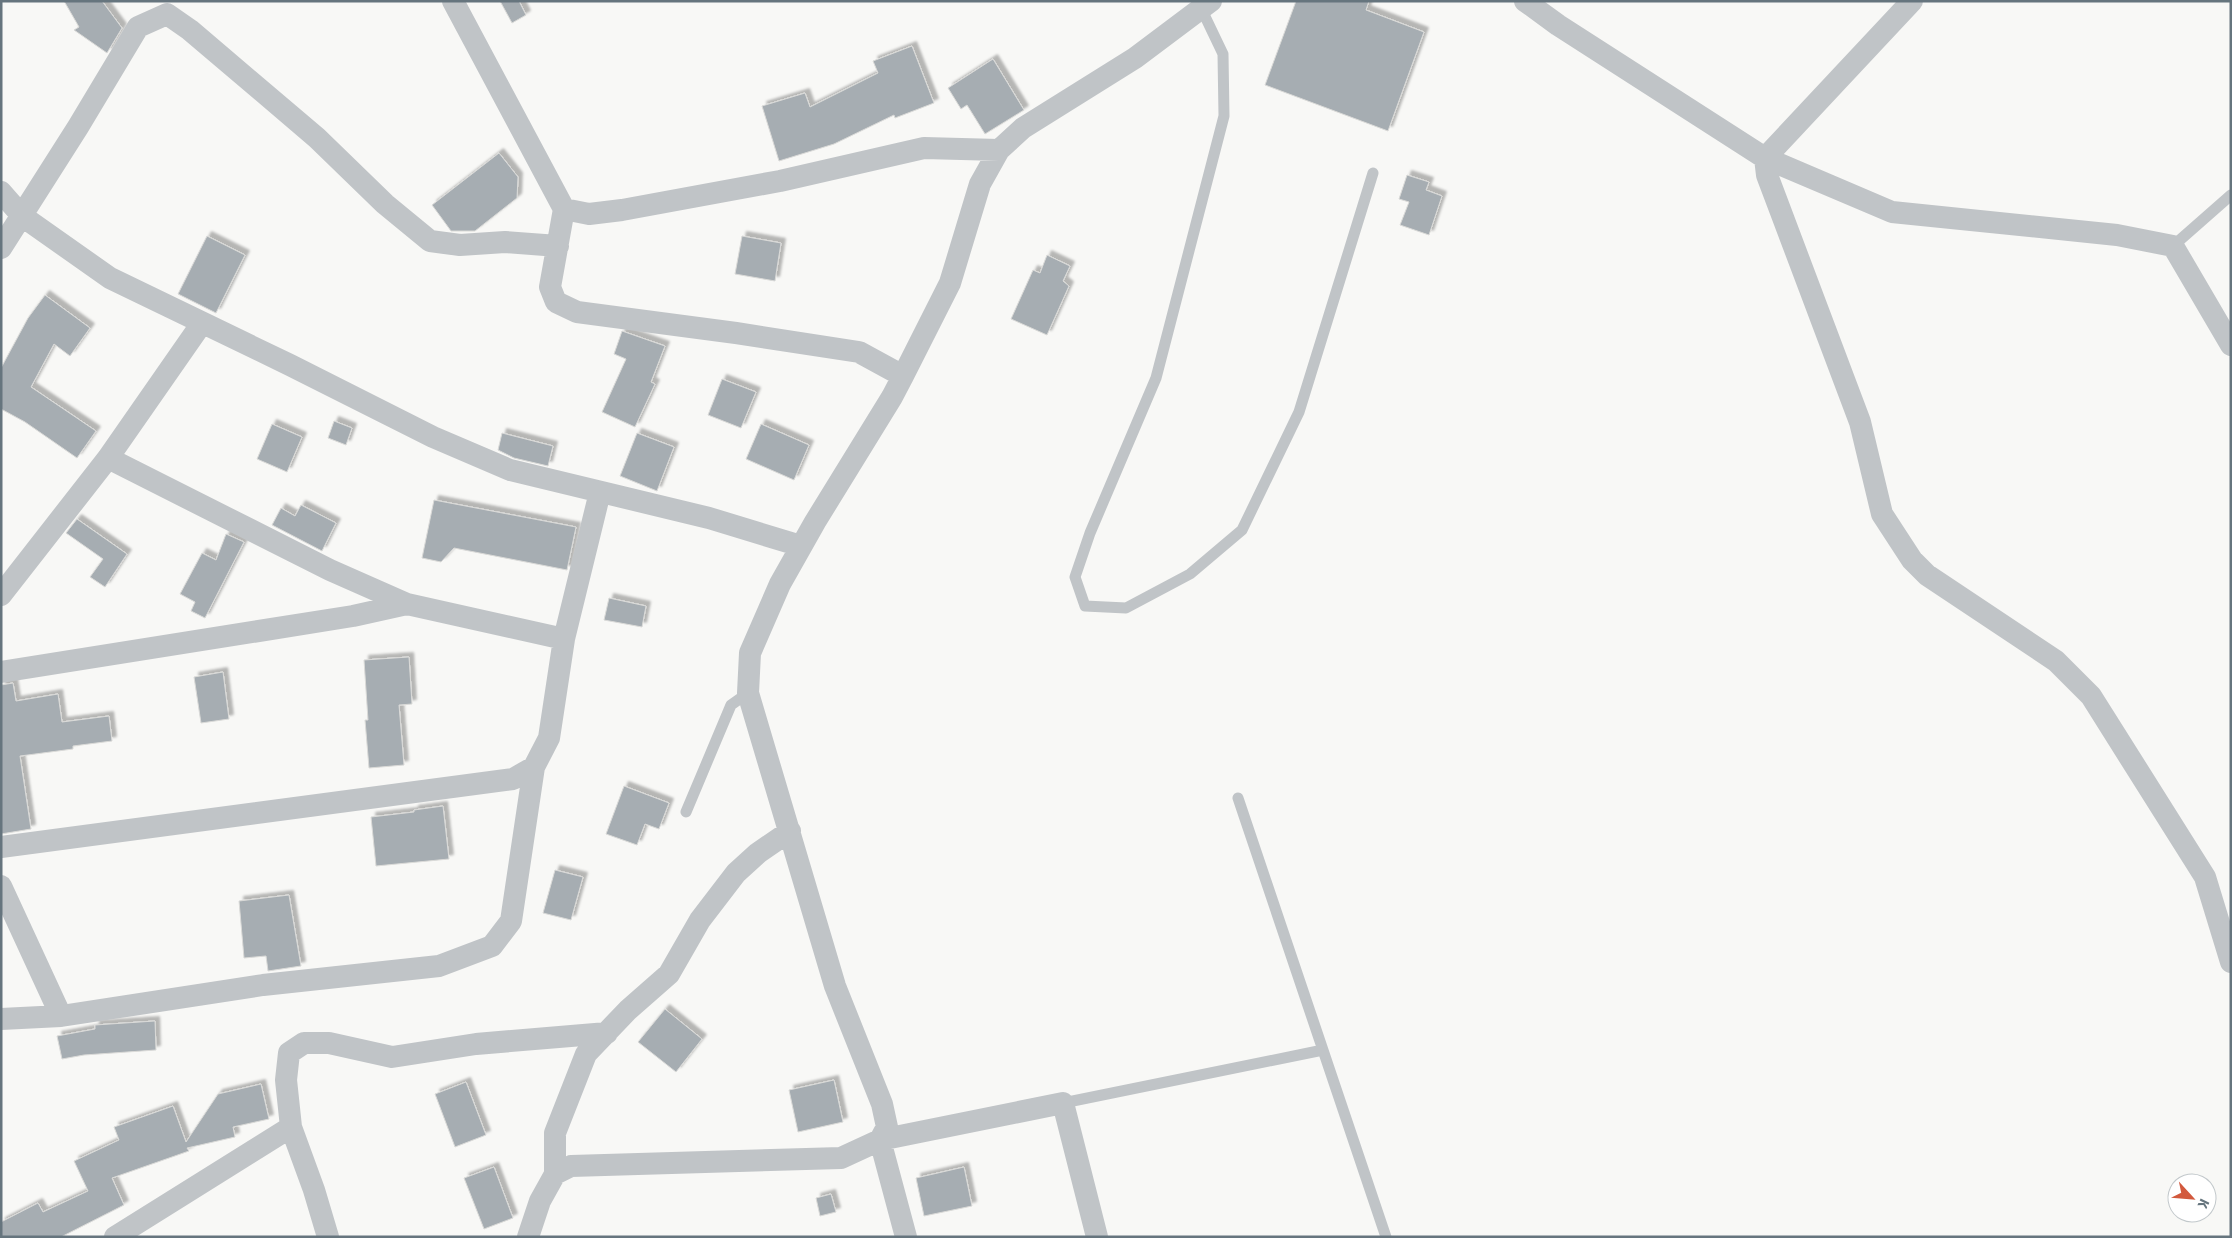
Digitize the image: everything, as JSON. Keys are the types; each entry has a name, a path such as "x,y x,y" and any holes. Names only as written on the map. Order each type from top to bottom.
{"street":[{"path":"453,1 564,209 550,287 556,302 577,312 736,333 859,352 903,376"},
{"path":"1525,1 1566,31 1765,158 1892,212 2117,235 2173,246 2231,345"},
{"path":"1912,1 1765,158 1767,175 1860,422 1882,514 1912,560 1927,575 2056,661 2091,696 2205,877 2231,962"},
{"path":"906,1237 880,1140 887,1127 882,1104 835,986 748,693 750,653 780,584 892,397 950,283 980,184 999,150 1022,128 1135,58 1206,5"},
{"path":"1,248 138,27 167,14 190,30 318,138 385,204 430,241 460,245 505,242 558,246"},
{"path":"564,209 589,214 622,210 780,181 924,148 999,150"},
{"path":"1,192 22,216 110,278 434,437 510,470 709,518 802,546"},
{"path":"1,595 108,458 202,323"},
{"path":"108,458 330,570 408,604 564,640"},
{"path":"1,1019 61,1016 263,986 439,966 492,946 511,921 534,767 548,738 564,640 600,492"},
{"path":"1,672 353,616 408,604"},
{"path":"1,847 513,779 534,767"},
{"path":"528,1237 540,1201 555,1174 555,1132 586,1054 628,1010 669,974 700,920 736,873 758,853 790,831"},
{"path":"1,886 61,1016"},
{"path":"328,1237 314,1190 291,1127 286,1080 289,1054 304,1043 329,1043 392,1057 476,1044 607,1033"},
{"path":"555,1174 571,1166 841,1158 880,1140 1063,1103 1097,1237"},
{"path":"116,1237 291,1127"}],"lane":[{"path":"1206,5 1223,54 1224,116 1156,378 1090,533 1075,577 1085,606 1126,608 1190,574 1242,530 1300,412 1373,173"},
{"path":"2173,246 2231,194"},
{"path":"686,812 731,705 748,693"},
{"path":"1238,798 1386,1237"},
{"path":"1063,1103 1323,1050"}],"building":[{"path":"64,1 102,1 122,28 107,53 74,30 79,27"},
{"path":"500,1 519,1 526,15 512,23"},
{"path":"1296,1 1369,1 1366,10 1424,32 1388,131 1265,85"},
{"path":"912,46 934,103 895,118 894,115 834,144 779,161 762,106 805,93 810,107 878,73 873,61"},
{"path":"993,59 1024,110 985,134 967,105 961,109 948,88"},
{"path":"499,153 518,177 517,198 475,231 451,231 432,205"},
{"path":"1407,175 1429,182 1426,190 1442,196 1429,235 1400,225 1409,202 1399,199"},
{"path":"207,236 245,255 216,313 178,294"},
{"path":"742,236 781,243 775,281 735,274"},
{"path":"1047,255 1070,266 1063,281 1069,286 1047,335 1011,319 1033,270 1040,273"},
{"path":"45,295 90,328 70,356 54,344 31,387 96,431 77,458 25,422 1,409 1,368 28,318"},
{"path":"622,331 665,346 651,382 655,384 635,427 602,412 626,359 614,354"},
{"path":"722,379 756,392 741,428 708,415"},
{"path":"334,421 352,428 346,445 328,438"},
{"path":"272,424 302,437 287,472 257,459"},
{"path":"761,424 809,445 794,480 746,459"},
{"path":"502,433 553,446 548,466 514,458 498,450"},
{"path":"637,433 674,447 657,491 620,476"},
{"path":"434,500 576,527 567,570 454,548 441,562 422,558"},
{"path":"301,505 336,523 322,551 272,525 281,508 295,516"},
{"path":"77,519 127,554 105,587 90,577 103,559 66,533"},
{"path":"226,534 244,542 205,618 191,611 195,602 180,594 202,553 216,560"},
{"path":"609,598 646,606 642,627 604,620"},
{"path":"409,657 412,704 399,705 404,765 369,768 365,720 368,720 364,660"},
{"path":"223,672 229,719 201,723 194,677"},
{"path":"13,683 16,701 58,694 62,722 109,716 112,741 73,746 73,749 20,756 31,829 1,834 1,685"},
{"path":"624,786 669,803 659,829 645,824 637,845 606,834"},
{"path":"443,806 449,859 376,866 371,817 414,812 414,810"},
{"path":"555,870 583,877 571,920 543,913"},
{"path":"289,895 301,966 268,971 266,956 244,958 239,901"},
{"path":"665,1009 702,1039 676,1072 638,1042"},
{"path":"155,1021 156,1050 84,1055 62,1059 57,1036 95,1029 95,1025"},
{"path":"834,1080 843,1122 798,1132 789,1090"},
{"path":"466,1082 486,1135 455,1147 435,1094"},
{"path":"261,1084 269,1119 233,1127 235,1137 187,1148 189,1151 112,1178 124,1205 61,1237 1,1237 1,1222 38,1203 43,1212 88,1191 74,1161 119,1140 114,1127 173,1106 186,1142 218,1094"},
{"path":"494,1167 513,1218 484,1229 464,1178"},
{"path":"964,1167 972,1206 924,1216 916,1178"},
{"path":"831,1194 836,1212 820,1216 816,1198"}]}
